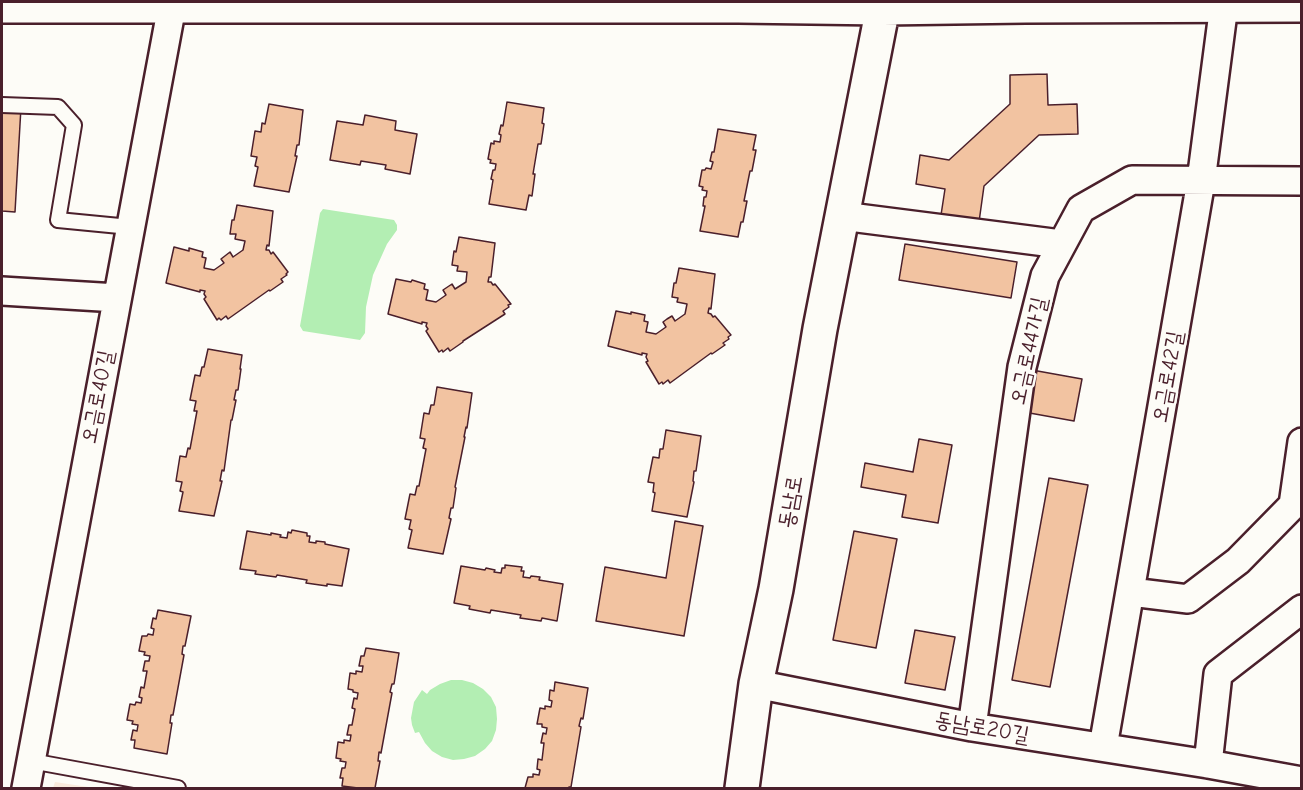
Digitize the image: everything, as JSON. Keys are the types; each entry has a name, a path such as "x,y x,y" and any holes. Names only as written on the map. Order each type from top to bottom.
{"main road":[{"name":"동남로","path":"742,789 756,684 776,589 820,329 883,5"},
{"path":"2,6 1302,5"}],"street":[{"name":"오금로40길","path":"26,789 172,6"},
{"name":"오금로42길","path":"1103,747 1202,181 1224,6"},
{"name":"오금로44가길","path":"972,727 1022,367 1045,276 1081,209 1132,180 1302,182"},
{"path":"842,216 1061,244"},
{"path":"2,291 117,298"},
{"path":"1131,592 1188,599 1238,561 1297,506 1302,442"},
{"path":"1208,764 1218,674 1302,609"},
{"name":"동남로20길","path":"756,684 972,727 1302,781"}],"lane":[{"path":"2,105 58,107 74,125 58,220 130,227"},
{"path":"31,761 178,789"}],"shaded area":[{"path":"55,782 95,788 53,788"}],"green space":[{"path":"323,209 394,220 397,225 397,230 387,244 373,275 366,307 365,333 360,340 303,331 300,326 320,213"},
{"path":"451,680 473,683 483,689 491,697 496,707 496,730 492,741 475,756 464,759 453,760 432,751 419,732 415,733 412,725 414,702 422,690 427,694 440,684"}],"building":[{"path":"1047,74 1048,105 1077,104 1078,134 1039,135 984,186 979,222 941,215 945,189 916,184 920,155 949,160 1010,104 1010,75"},
{"path":"507,102 544,108 542,123 544,124 533,174 535,174 532,196 529,195 526,210 489,204 493,180 491,179 496,164 490,163 491,160 488,159 491,143 500,142 501,135 499,134 501,125 503,126"},
{"path":"269,104 303,110 299,145 297,145 295,156 297,156 289,192 254,186 258,167 255,166 257,157 251,156 255,131 261,132"},
{"path":"2,106 21,107 15,212 2,211"},
{"path":"365,115 396,121 395,130 417,134 410,174 385,169 386,165 361,161 360,165 330,160 337,121 363,125"},
{"path":"718,129 756,135 753,150 756,150 744,201 747,201 738,237 700,231 705,206 703,206 704,197 707,191 702,190 703,187 699,186 702,170 711,169 713,162 710,161"},
{"path":"237,205 273,211 269,246 267,245 266,250 269,250 271,254 273,252 288,272 281,279 283,282 270,291 228,319 226,316 217,320 204,299 205,291 200,290 200,292 166,283 174,247 203,252 202,257 206,258 204,268 214,270 224,263 221,259 230,252 233,257 243,250 245,241 235,239 236,234 230,234"},
{"path":"459,237 495,243 491,277 488,282 495,284 511,304 503,311 505,314 450,351 448,348 439,352 426,331 427,323 422,322 422,324 388,314 396,279 425,284 424,289 428,290 426,300 436,302 446,295 443,290 452,284 455,289 466,282 467,272 457,271 458,266 452,265"},
{"path":"905,244 1017,262 1011,298 899,280"},
{"path":"679,268 715,274 711,309 709,308 708,313 715,316 731,335 723,343 725,345 670,383 668,380 659,384 646,362 648,361 647,354 642,353 642,355 608,346 616,311 645,315 644,321 648,322 646,332 656,334 666,327 663,322 667,319 672,316 675,321 685,314 687,304 677,302 678,298 672,297"},
{"path":"208,349 242,355 224,471 222,470 220,481 222,481 214,516 179,511 183,492 180,491 182,482 176,481 180,456 186,457 188,448 190,449 197,411 194,411 196,401 190,400 195,375 200,376"},
{"path":"1032,370 1082,379 1074,421 1024,412"},
{"path":"437,387 472,393 443,554 408,548 412,530 409,529 411,520 405,519 410,494 415,495 417,486 419,486 426,449 423,448 425,439 420,438 424,413 429,414 431,405 434,405"},
{"path":"666,430 701,436 687,517 652,511 654,483 648,482 653,457 659,458"},
{"path":"919,439 952,445 938,523 902,517 906,495 861,487 865,463 913,472"},
{"path":"1049,478 1088,485 1050,687 1012,680"},
{"path":"675,521 703,526 684,636 596,621 605,567 666,578"},
{"path":"292,530 307,533 307,536 310,536 309,542 325,542 325,544 349,549 342,586 306,583 307,580 255,574 256,571 240,569 247,531 271,535 271,533 287,538 288,532 291,533"},
{"path":"854,531 897,539 876,648 833,640"},
{"path":"505,565 522,567 523,577 540,577 539,580 563,584 557,621 520,618 521,615 491,610 490,613 454,603 461,566 485,570 486,568 501,573"},
{"path":"158,610 191,616 185,646 183,646 182,654 184,655 173,715 171,715 170,723 172,723 167,754 134,748 135,740 131,740 133,730 137,731 138,725 127,720 130,704 141,703 142,698 139,697 141,687 144,688 147,671 143,671 145,661 149,661 150,656 139,651 142,636 153,635 154,629 151,628 153,618 156,619"},
{"path":"915,630 955,637 945,690 905,683"},
{"path":"366,648 399,653 394,684 390,692 392,693 381,753 379,752 378,761 380,761 375,788 342,786 343,778 340,778 346,762 336,758 338,742 350,741 351,735 347,735 349,725 352,725 355,709 352,708 354,698 357,699 358,693 348,689 350,673 362,672 363,666 359,666"},
{"path":"555,682 588,688 583,719 581,718 579,726 581,727 571,787 525,788 528,777 533,777 533,774 539,775 538,759 542,760 544,743 541,743 543,733 546,734 547,728 542,727 542,724 537,724 540,708 551,707 550,690 554,691"}]}
